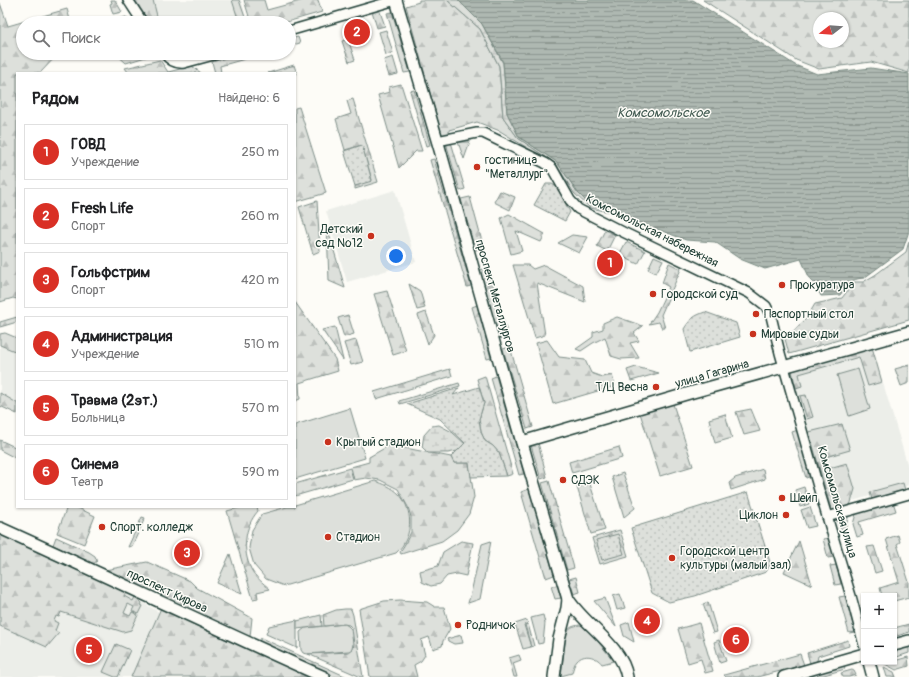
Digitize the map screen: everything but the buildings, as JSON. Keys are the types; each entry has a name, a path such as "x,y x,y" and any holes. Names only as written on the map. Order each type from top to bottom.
{"main road":[{"name":"проспект Металлургов","path":"396,0 568,599 572,607 607,642 622,660"},
{"name":"улица Гагарина","path":"522,442 909,332"},
{"name":"проспект Кирова","path":"0,528 249,644 324,677"},
{"name":"проспект Металлургов","path":"554,677 561,631 568,599"},
{"path":"561,631 566,623 572,620 580,619 587,621"},
{"path":"897,645 909,641"},
{"path":"784,677 861,655"},
{"path":"622,660 627,677"},
{"path":"622,660 631,677"},
{"path":"870,665 873,677"}],"street":[{"path":"128,0 138,16"},
{"path":"296,29 396,0"},
{"path":"171,60 179,64 195,60"},
{"name":"Комсомольская набережная","path":"437,141 477,133 483,133 492,137 545,163 552,168 570,200 578,209 749,293 766,306 771,316 785,367"},
{"name":"Комсомольская улица","path":"785,367 861,634"},
{"path":"827,517 909,494"}],"shaded area":[{"path":"134,0 241,0 246,16 145,16"},
{"name":"Детский сад №12","path":"395,190 416,262 347,282 326,211"},
{"path":"3,333 16,339 16,411 0,403 0,334"},
{"path":"872,346 909,470 909,485 831,507 791,370"},
{"path":"0,534 126,593 159,612 161,608 131,677 0,677"}],"green space":[{"path":"111,0 115,0 122,12 113,14 110,4 112,3"},
{"path":"135,0 153,0 157,16 145,16"},
{"path":"232,0 239,0 245,16 237,16"},
{"path":"244,0 264,0 267,10 304,0 318,0 322,12 296,19 296,16 249,16"},
{"path":"419,0 447,0 480,29 499,66 503,117 518,138 556,164 546,162 537,154 500,131 477,122 449,130 449,133 442,136 406,6 419,2"},
{"path":"447,0 458,0 482,24 503,63 507,113 519,137 557,162 578,193 588,203 611,211 590,208 574,193 556,164 518,138 503,117 499,66 480,29"},
{"path":"703,0 909,0 909,73 871,62 819,69 796,60"},
{"path":"0,3 8,26 16,24 16,60 52,60 41,72 16,72 16,299 13,298 0,302"},
{"path":"67,9 69,16 43,16"},
{"path":"379,9 385,26 377,28 372,11"},
{"path":"392,12 410,72 404,73 387,13"},
{"path":"386,30 393,53 386,55 379,32"},
{"path":"296,37 298,37 300,43 296,44"},
{"path":"348,39 355,60 349,62 342,41"},
{"path":"393,57 398,74 389,76 384,60"},
{"path":"123,60 136,60 126,63"},
{"path":"160,60 168,72 128,72 125,68"},
{"path":"219,60 241,60 220,66 221,72 215,72 212,62"},
{"path":"294,65 297,74 296,72 271,72"},
{"path":"192,66 200,72 168,72"},
{"path":"401,84 422,151 416,151 399,168 378,95 390,92 389,87"},
{"path":"414,90 430,145 426,146 410,91"},
{"path":"353,99 378,182 355,189 355,186 372,180 362,145 345,150 336,119 351,114 347,101"},
{"path":"299,107 326,193 296,202 296,108"},
{"path":"451,142 465,189 460,191 446,143"},
{"path":"458,142 470,142 464,159"},
{"path":"362,145 372,181 355,186 344,151"},
{"path":"434,159 471,286 467,287 430,160"},
{"path":"546,184 552,184 557,187 570,212 565,221 534,205"},
{"path":"500,191 515,197 510,210 494,202"},
{"path":"470,197 487,260 483,261 480,249 475,250 461,199"},
{"path":"317,201 320,251 313,254 299,207"},
{"path":"509,214 545,234 541,242 516,231 522,251 511,254 501,218"},
{"path":"327,227 345,288 329,281"},
{"path":"605,230 615,235 607,251 597,246"},
{"path":"572,235 588,237 579,253 558,243"},
{"path":"909,241 909,320 789,354 785,339 806,319 815,304 842,298 854,282 863,282 906,252"},
{"path":"626,242 645,251 638,264 619,255"},
{"path":"654,256 663,260 656,273 648,269"},
{"path":"669,263 681,269 661,315 665,328 662,328 659,322 649,324 657,312 669,287 662,283"},
{"path":"513,265 528,265 533,269 544,265 583,286 585,302 537,283 545,335 535,338"},
{"path":"488,268 508,336 499,339 480,270"},
{"path":"409,284 420,291 425,308 417,310"},
{"path":"387,291 406,351 393,355 374,294"},
{"path":"296,303 335,359 338,371 299,383 300,399 296,401"},
{"path":"477,305 491,358 487,359 472,307"},
{"path":"426,312 434,335 428,344 418,315"},
{"path":"705,312 736,323 740,337 690,352 684,329 693,318"},
{"path":"348,315 354,334 344,337 338,318"},
{"path":"16,317 16,322 0,327 0,322"},
{"path":"617,317 643,326 634,333 639,341 630,343 639,358 621,359 611,356 605,337 581,351 576,349 593,337 593,332 603,329 603,323"},
{"path":"335,327 343,360 322,330"},
{"path":"5,333 16,338 16,352 0,345 0,334"},
{"path":"356,340 363,362 351,365 344,343"},
{"path":"547,340 559,357 585,360 591,373 602,377 612,375 615,386 553,404 536,343"},
{"path":"510,347 533,427 527,429 503,349"},
{"path":"872,347 882,382 868,386 859,357 799,374 802,386 796,388 792,371"},
{"path":"909,365 909,383 901,386 895,369"},
{"path":"636,367 659,373 631,381 627,370"},
{"path":"450,369 452,376 376,399 374,392"},
{"path":"858,369 870,409 849,416 837,375"},
{"path":"485,376 513,474 507,476 499,453 493,446 485,441 481,432 479,419 484,403 477,379"},
{"path":"496,376 524,474 519,475 491,378"},
{"path":"459,383 460,386 400,404 399,401"},
{"path":"479,387 484,403 479,419 481,432 485,441 493,446 499,453 507,476 471,477 469,463 454,463 451,457 465,443 440,419 407,404 459,388 453,395"},
{"path":"0,393 16,402 16,414 0,406"},
{"path":"806,395 813,417 807,419 800,396"},
{"path":"673,404 693,466 660,476 640,413"},
{"name":"Крытый стадион","path":"350,408 365,458 296,479 296,425"},
{"path":"751,409 760,431 744,435 736,412"},
{"path":"725,414 732,438 715,443 709,419"},
{"path":"842,424 850,450 822,458 826,469 847,463 855,489 850,506 832,512 809,432"},
{"path":"439,425 452,432 465,444 462,450 448,453 428,453 422,447 424,435 432,426"},
{"path":"798,430 812,476 806,478 792,432"},
{"path":"0,440 16,448 16,458 0,450"},
{"path":"538,443 547,477 541,479 531,445"},
{"path":"390,445 451,457 454,463 469,463 474,497 469,514 457,530 442,541 401,554 400,552 411,532 411,517 408,507 398,489 380,480 366,478 354,480 351,467 369,462 369,457"},
{"path":"619,447 622,458 572,473 569,462"},
{"path":"350,468 353,479 296,496 296,484"},
{"path":"763,469 765,479 731,490 729,483 735,478"},
{"path":"623,473 635,508 624,517 612,477"},
{"name":"Стадион","path":"375,481 388,486 403,499 408,511 410,524 409,531 403,544 396,553 284,586 266,579 254,565 249,548 252,530 262,514 283,508 296,508 296,505"},
{"path":"549,481 574,568 567,570 542,483"},
{"path":"903,483 905,490 872,500 870,492"},
{"path":"590,484 605,530 591,534 577,487"},
{"path":"804,487 809,504 800,507 795,490"},
{"path":"529,489 554,575 546,578 521,492"},
{"path":"748,492 770,562 766,572 695,596 669,602 652,593 631,528"},
{"path":"893,502 896,511 859,522 863,535 857,537 853,524 856,514"},
{"path":"810,507 816,526 807,528 801,510"},
{"path":"67,508 78,508 95,516 84,544 57,533"},
{"path":"238,508 257,508 258,511 253,517 247,531 246,554 253,572 259,580 270,589 257,592 258,598 253,599 227,511"},
{"path":"849,514 845,530 840,528 836,517"},
{"path":"142,517 145,518 132,546 128,547"},
{"path":"620,530 628,556 600,564 592,538"},
{"path":"0,533 120,587 120,590 126,593 124,596 133,601 135,597 142,603 141,605 143,606 139,614 132,611 134,607 128,604 124,613 130,616 132,612 138,615 131,630 123,632 61,612 59,617 56,616 54,621 58,623 55,631 59,633 47,647 0,626"},
{"path":"618,534 624,554 602,560 596,540"},
{"path":"898,535 900,542 897,544 909,582 909,597 897,600 897,593 881,593 880,588 899,582 886,539"},
{"path":"56,537 89,552 95,556 97,561 93,564 53,545"},
{"path":"829,538 834,557 828,558 823,539"},
{"path":"461,541 473,543 466,576 457,574 447,576 440,584 431,586 422,582 420,571 438,566 443,552"},
{"path":"491,541 480,599 468,603 482,544"},
{"path":"799,541 812,585 784,572"},
{"path":"874,546 882,571 875,573 867,547"},
{"path":"230,554 242,594 217,583"},
{"path":"147,562 190,581 197,588 252,618 250,637 105,570"},
{"path":"836,565 841,584 835,585 830,566"},
{"path":"576,577 580,592 574,594 569,579"},
{"path":"557,585 561,598 555,599 551,586"},
{"path":"620,594 625,608 617,610 613,596"},
{"path":"845,596 855,632 849,633 839,597"},
{"path":"605,598 616,627 594,601"},
{"path":"400,600 427,602 435,607 444,607 450,629 443,641 442,646 433,649 429,637 421,640 425,655 421,661 414,665 417,677 370,677 359,609 384,601"},
{"path":"708,602 717,632 713,633 703,604"},
{"path":"161,608 312,677 131,677"},
{"path":"351,609 353,615 363,677 308,654 349,652 353,649 354,644 352,628 349,625 324,626 323,615 336,610"},
{"path":"321,615 322,626 297,629 297,621"},
{"path":"543,615 545,623 543,643 538,644 531,618"},
{"path":"297,620 297,648 266,634 269,626"},
{"path":"527,620 528,623 524,625 531,647 523,649 515,624"},
{"path":"629,622 634,642 624,636 621,625"},
{"path":"699,623 713,671 705,673 701,659 688,663 678,629"},
{"path":"345,624 351,629 353,644 352,649 349,651 308,654 303,653 301,650 300,632 305,628"},
{"path":"528,624 534,646 531,647 525,625"},
{"path":"909,624 909,632 897,636 897,627"},
{"path":"580,625 585,626 614,661 602,664 593,657 586,656 576,662 572,673 561,676 566,634 572,627"},
{"path":"461,635 463,643 454,644 447,639"},
{"path":"261,638 347,677 335,677 258,643"},
{"path":"719,640 726,661 720,663 714,642"},
{"path":"848,640 849,646 818,656 817,661 810,663 807,653"},
{"path":"116,644 130,650 118,677 103,672"},
{"path":"909,647 909,653 897,657 897,651"},
{"path":"800,654 804,665 757,677 726,677 724,675"},
{"path":"519,655 521,660 513,663 517,677 514,677 509,658"},
{"path":"908,657 909,666 896,670 887,665 897,665 897,660"},
{"path":"844,665 845,669 817,677 803,677"},
{"path":"884,667 894,672 896,677 887,677"},
{"path":"852,670 856,675 843,677 841,673"}],"water":[{"name":"Комсомольское","path":"458,0 693,0 795,65 817,74 871,68 909,74 909,231 903,249 864,278 852,281 840,295 821,296 815,284 810,279 801,259 765,269 740,259 715,242 686,240 657,229 646,228 611,211 588,203 578,193 557,162 519,137 507,113 503,62 482,24"}],"place":[{"name":"Fresh Life","path":"357,32"},
{"name":"гостиница \"Металлург\"","path":"477,167"},
{"name":"Детский сад №12","path":"371,236"},
{"name":"ГОВД","path":"610,263"},
{"name":"Прокуратура","path":"782,285"},
{"name":"Городской суд","path":"653,294"},
{"name":"Паспортный стол","path":"756,314"},
{"name":"Мировые судьи","path":"753,334"},
{"name":"Т/Ц Весна","path":"656,387"},
{"name":"Крытый стадион","path":"328,442"},
{"name":"СДЭК","path":"563,480"},
{"name":"Шейп","path":"782,498"},
{"name":"Циклон","path":"786,515"},
{"name":"Спорт. колледж","path":"102,527"},
{"name":"Стадион","path":"328,537"},
{"name":"Гольфстрим","path":"187,553"},
{"name":"Городской центр культуры (малый зал)","path":"672,558"},
{"name":"Администрация","path":"647,621"},
{"name":"Родничок","path":"458,625"},
{"name":"Синема","path":"736,640"},
{"name":"Травма (2эт.)","path":"89,650"}]}
